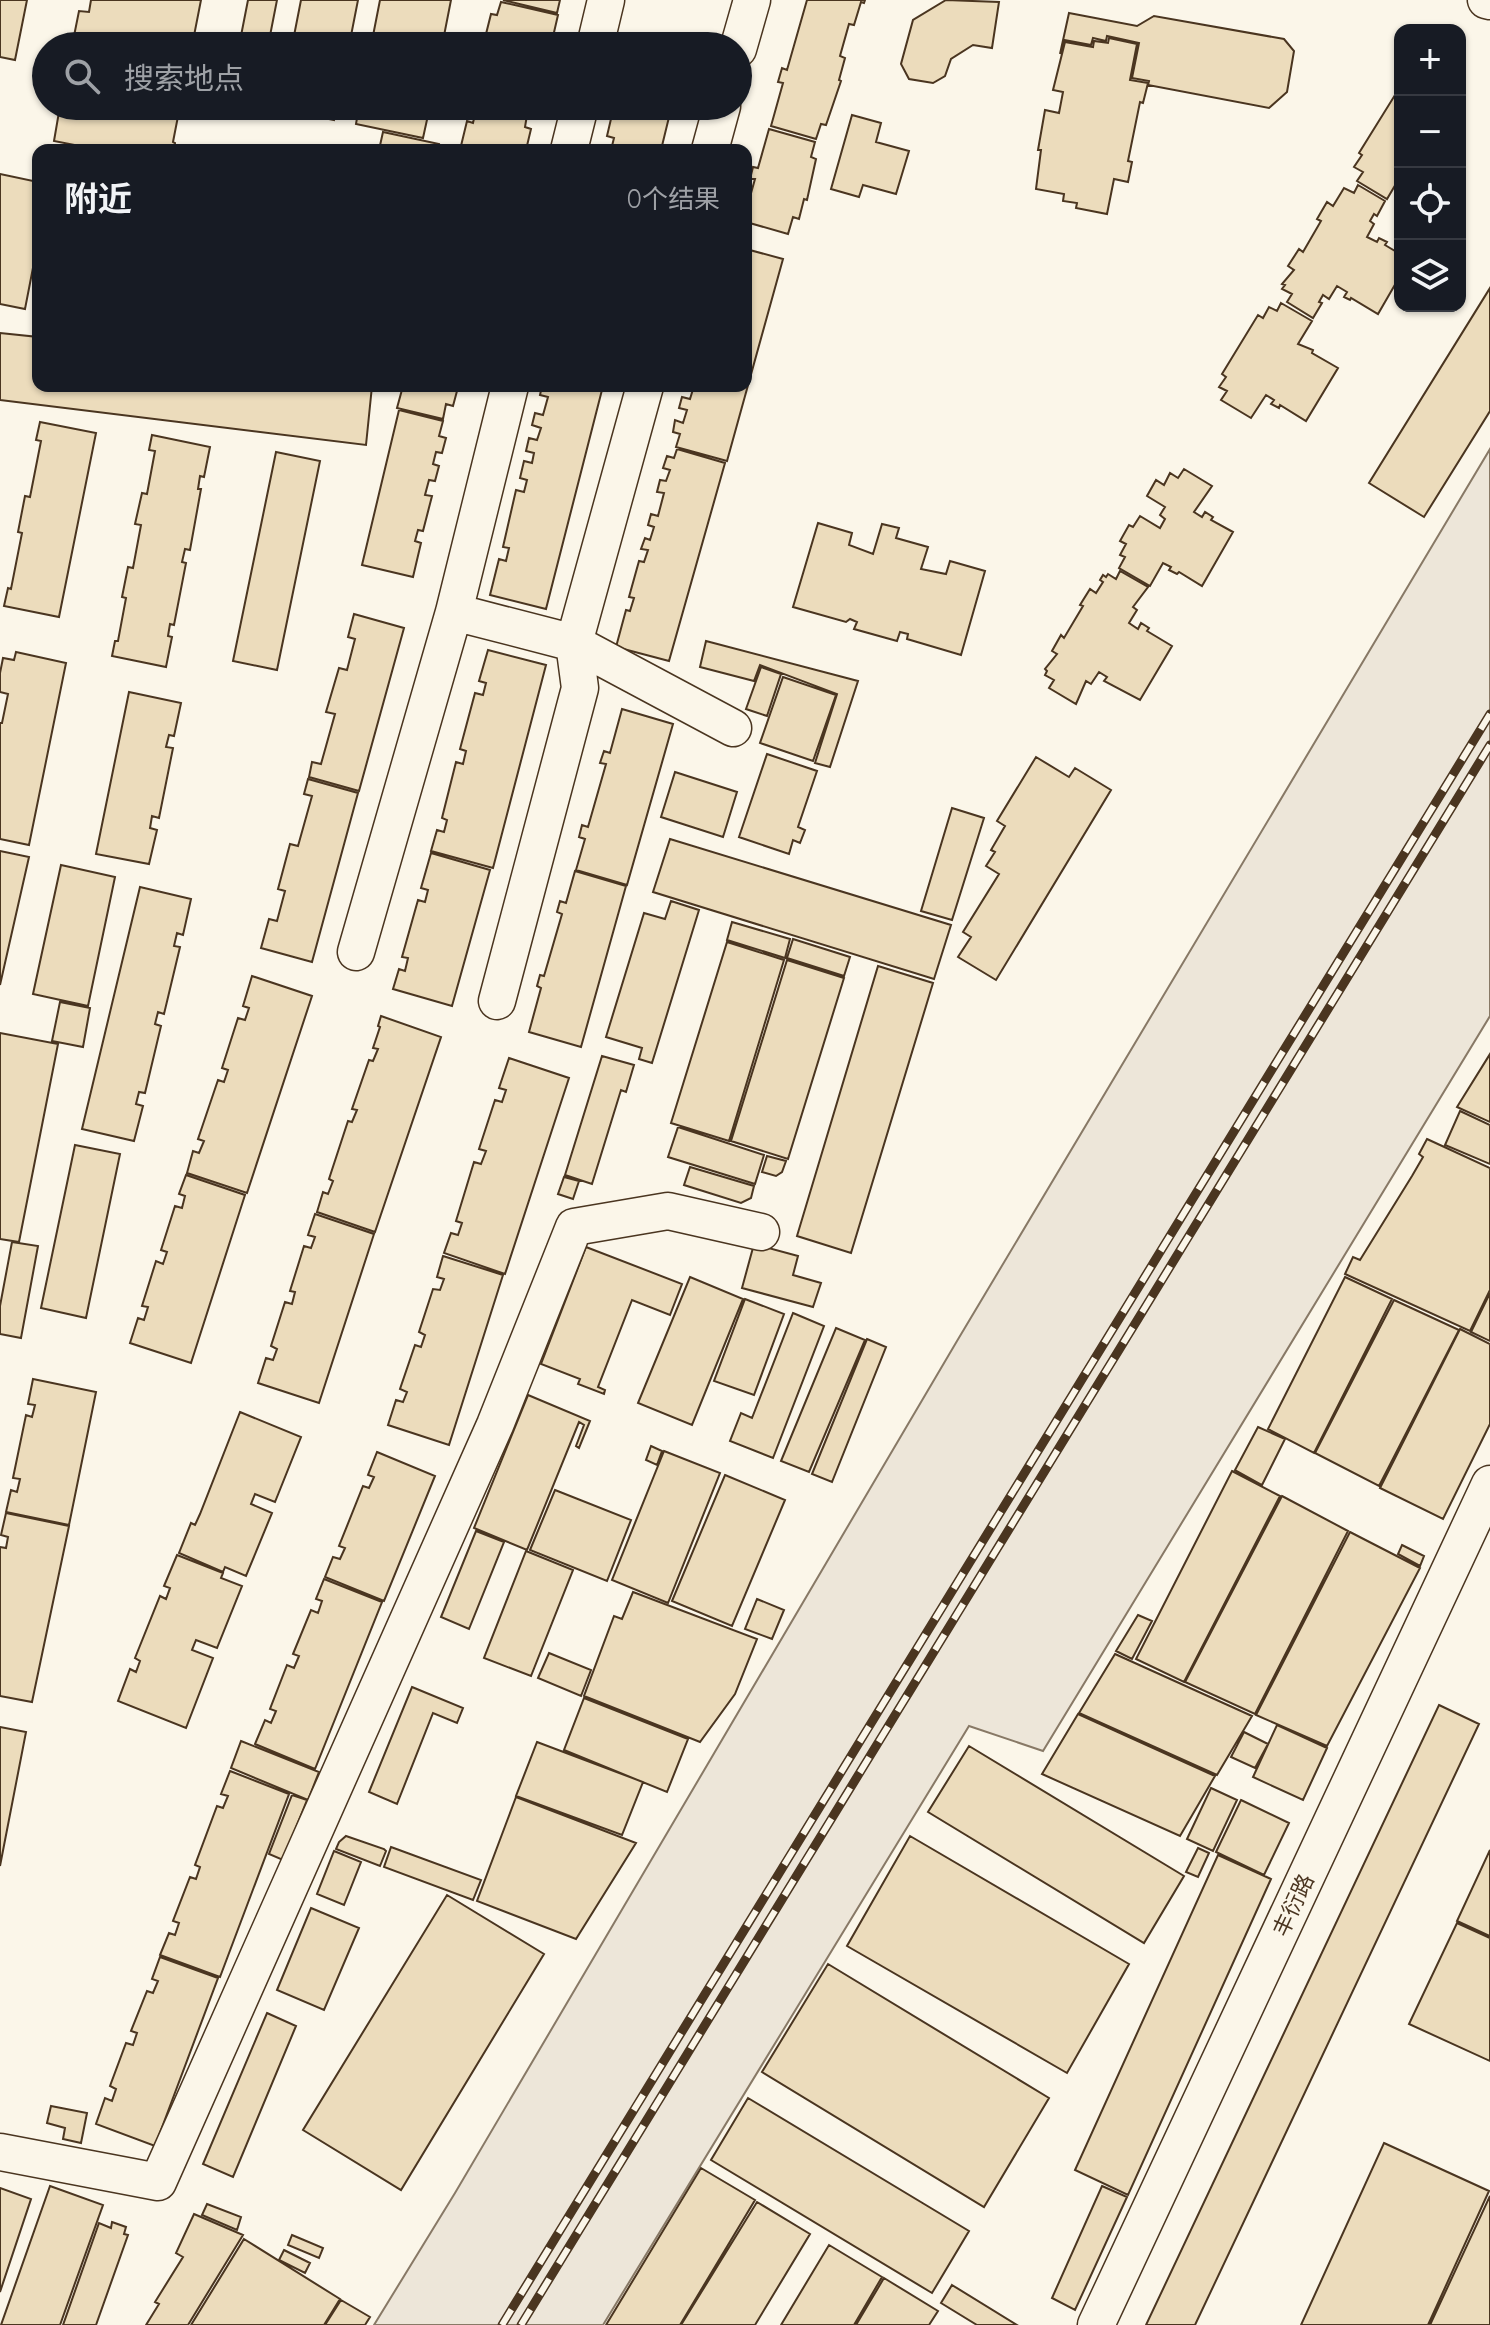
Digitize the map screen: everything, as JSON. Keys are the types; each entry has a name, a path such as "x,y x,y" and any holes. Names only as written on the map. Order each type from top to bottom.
{"street":[{"path":"598,32 606,0"},
{"path":"743,32 752,0"},
{"path":"570,144 576,120"},
{"path":"712,144 718,120"},
{"path":"356,952 454,612 509,392"},
{"path":"497,1001 580,688 574,643 643,392"},
{"path":"454,612 574,643 733,728"},
{"path":"0,2152 158,2182 495,1425 574,1227 668,1211 761,1232"},
{"name":"丰衍路","path":"1096,2325 1490,1484"}],"shaded area":[{"path":"1490,449 1490,1016 1043,1751 969,1726 603,2325 374,2325 455,2193 957,1341"}],"building":[{"path":"0,0 27,0 15,60 0,57"},
{"path":"91,0 201,0 195,32 75,32 79,11 89,12"},
{"path":"248,0 277,0 271,32 242,32"},
{"path":"301,0 358,0 352,32 295,32"},
{"path":"380,0 451,0 445,32 374,32"},
{"path":"503,0 560,0 557,13"},
{"path":"807,0 865,0 861,2 854,25 849,24 840,56 845,58 841,81 826,125 821,124 816,139 771,126 783,83 778,82 782,68 787,70"},
{"path":"946,0 999,2 992,48 973,45 951,59 945,76 933,83 909,79 901,64 913,20"},
{"path":"501,2 558,15 554,32 486,32 491,14 497,15"},
{"path":"1069,13 1137,26 1154,16 1284,39 1294,51 1287,92 1269,108 1148,85 1149,81 1132,78 1139,43 1107,36 1106,41 1093,38 1091,45 1064,40 1060,54"},
{"path":"1109,38 1137,44 1130,80 1148,83 1143,103 1140,102 1128,161 1132,162 1128,182 1114,179 1107,214 1076,208 1077,203 1063,201 1064,194 1036,189 1041,150 1038,150 1045,110 1059,113 1063,92 1053,90 1065,42 1093,47 1094,41 1108,43"},
{"path":"1394,97 1394,187 1387,199 1357,181 1363,172 1354,167 1362,155 1359,153"},
{"path":"852,115 881,123 876,142 909,151 896,194 863,185 859,197 831,189"},
{"path":"58,120 177,120 175,144 69,144 54,141"},
{"path":"357,120 427,120 423,138 356,124"},
{"path":"474,120 526,120 525,127 531,129 527,144 461,144 467,121 473,123"},
{"path":"611,120 668,120 662,144 612,144 614,138 607,136"},
{"path":"769,129 815,142 811,157 816,159 807,200 804,199 799,219 793,217 788,234 752,224 755,179 752,179 752,171 753,167 758,168"},
{"path":"383,132 439,144 380,144"},
{"path":"0,174 32,181 32,273 25,309 0,304"},
{"path":"1358,185 1385,201 1377,216 1374,214 1370,221 1374,224 1367,237 1377,242 1379,238 1394,250 1394,286 1378,314 1344,297 1347,292 1337,286 1329,299 1323,295 1313,318 1287,302 1292,294 1282,289 1285,285 1282,284 1294,270 1288,266 1299,249 1303,252 1321,221 1317,219 1327,202 1333,206 1344,188 1354,193"},
{"path":"752,251 783,259 752,371"},
{"path":"1490,288 1490,411 1424,517 1369,483"},
{"path":"1281,303 1312,321 1298,344 1313,350 1312,353 1338,368 1306,421 1280,405 1279,408 1271,404 1274,400 1266,395 1251,418 1221,400 1227,391 1219,387 1226,377 1222,374 1258,315 1263,318 1269,307 1277,311"},
{"path":"0,333 32,336 32,392 371,392 366,445 0,400"},
{"path":"401,392 457,392 453,406 446,404 443,419 397,408"},
{"path":"541,392 601,392 546,609 490,595 499,559 506,561 509,548 503,547 516,490 524,492 527,480 520,478 524,461 532,463 534,453 526,451 529,438 537,440 541,428 532,425 535,413 543,415 548,397 540,395"},
{"path":"692,392 746,392 727,461 676,447 680,434 673,432 675,420 683,423 687,410 679,408 682,397 690,399"},
{"path":"399,410 443,421 439,436 446,438 442,453 436,452 433,464 439,466 435,481 429,480 425,495 432,496 423,531 418,530 415,541 421,543 413,577 362,565"},
{"path":"40,422 96,433 59,617 4,606 8,588 11,589 22,533 18,532 25,496 30,497 41,441 36,440"},
{"path":"152,435 210,447 204,477 200,476 198,489 201,489 190,550 185,549 182,562 186,563 174,625 170,624 168,636 172,637 166,667 112,656 126,598 122,597 128,567 133,568 141,525 135,524 142,493 147,494 155,451 149,450"},
{"path":"677,449 725,463 669,661 616,647 626,610 630,611 634,598 629,597 639,561 644,562 648,550 641,549 645,538 650,540 654,527 648,525 651,514 658,516 664,493 657,492 660,480 666,481 670,470 663,468 667,456 674,458"},
{"path":"276,452 320,461 277,670 233,661"},
{"path":"1184,469 1212,486 1194,512 1202,517 1205,512 1213,517 1211,520 1233,532 1202,586 1179,572 1169,570 1171,567 1163,563 1150,586 1119,568 1125,557 1120,555 1126,544 1120,541 1129,525 1133,527 1140,516 1160,528 1165,519 1160,515 1165,507 1147,496 1156,480 1164,485 1170,473 1178,478"},
{"path":"818,523 852,533 849,545 873,554 882,524 899,528 896,538 928,547 921,569 946,574 950,561 985,571 961,655 907,639 908,634 900,632 897,641 854,629 857,622 850,619 846,622 793,607"},
{"path":"1120,571 1148,587 1133,607 1137,610 1129,623 1138,629 1141,623 1149,628 1147,631 1172,646 1140,700 1104,681 1107,677 1099,672 1091,684 1086,681 1076,704 1049,688 1054,680 1045,675 1045,669 1057,654 1052,651 1061,635 1064,638 1090,589 1096,593 1103,582 1100,580 1103,575 1106,577 1108,574 1116,579"},
{"path":"354,614 404,628 359,791 309,777 312,762 321,764 335,714 326,712 339,668 347,670 355,639 348,637"},
{"path":"706,641 858,681 830,767 815,763 837,694 760,665 754,681 700,667"},
{"path":"488,650 546,665 493,868 431,851 437,830 444,832 447,820 442,818 456,762 463,764 466,751 460,749 475,693 483,695 486,683 479,681"},
{"path":"16,652 66,663 29,845 0,839 0,723 8,694 0,692 0,673 3,658 14,660"},
{"path":"761,667 781,674 767,716 746,709"},
{"path":"783,677 836,695 813,761 760,743"},
{"path":"129,692 181,703 174,736 169,735 166,747 173,748 159,818 152,816 150,828 157,830 149,864 96,854"},
{"path":"622,709 673,724 627,885 576,870 585,839 579,837 582,825 588,827 606,764 600,763 604,751 610,753"},
{"path":"767,754 817,771 798,827 805,830 800,843 793,840 789,854 739,837"},
{"path":"1036,757 1069,777 1075,768 1111,790 996,980 958,957 971,937 963,932 999,874 986,866 1005,826 997,821"},
{"path":"675,772 737,792 723,837 661,817"},
{"path":"308,779 358,793 312,962 261,948 269,919 277,921 285,891 278,889 290,844 298,846 312,796 304,794"},
{"path":"952,808 984,818 952,920 921,911"},
{"path":"670,839 951,925 934,979 653,892"},
{"path":"0,851 29,857 0,985"},
{"path":"431,853 490,870 452,1006 393,989 399,969 405,971 408,958 402,957 418,900 425,902 428,890 421,888"},
{"path":"61,865 115,877 88,1006 33,994"},
{"path":"575,871 626,886 581,1047 529,1032 541,988 537,986 540,975 544,976 562,914 557,912 560,901 566,903"},
{"path":"140,887 191,899 183,935 177,933 174,946 180,947 164,1014 158,1012 155,1024 161,1026 145,1093 139,1092 136,1104 143,1106 134,1141 82,1129"},
{"path":"671,901 699,910 652,1063 639,1059 642,1048 606,1037 644,913 665,919"},
{"path":"732,922 790,939 785,958 727,940"},
{"path":"793,939 850,957 844,976 787,958"},
{"path":"727,942 784,960 729,1141 671,1123"},
{"path":"787,960 844,978 788,1159 731,1141"},
{"path":"878,966 933,983 851,1253 797,1236"},
{"path":"252,976 312,996 247,1193 187,1173 193,1151 199,1153 204,1141 198,1139 218,1080 224,1082 228,1070 222,1068 238,1018 245,1020 249,1008 243,1006"},
{"path":"60,1002 90,1008 83,1047 52,1041"},
{"path":"381,1016 441,1037 375,1232 317,1212 323,1192 328,1194 333,1181 329,1179 348,1121 352,1122 357,1110 352,1109 369,1060 373,1061 378,1049 373,1048"},
{"path":"0,1033 58,1044 19,1242 0,1239"},
{"path":"1490,1054 1490,1122 1457,1107"},
{"path":"602,1056 634,1065 626,1092 621,1090 592,1184 565,1175"},
{"path":"509,1058 569,1078 505,1274 444,1253 451,1233 458,1235 462,1223 456,1221 474,1162 481,1164 486,1151 479,1149 495,1100 502,1102 506,1090 499,1088"},
{"path":"1460,1111 1490,1125 1490,1164 1445,1145"},
{"path":"678,1127 764,1155 755,1184 668,1157"},
{"path":"1427,1139 1490,1168 1490,1290 1470,1331 1345,1274 1353,1257 1360,1260 1412,1176 1423,1157 1419,1154"},
{"path":"75,1145 120,1154 86,1318 41,1308"},
{"path":"767,1156 786,1161 782,1172 776,1176 762,1172"},
{"path":"690,1167 754,1186 751,1198 741,1203 684,1185"},
{"path":"186,1175 245,1195 191,1363 130,1343 138,1318 144,1320 148,1307 142,1306 156,1261 163,1264 167,1252 161,1250 175,1206 182,1208 185,1196 179,1194"},
{"path":"564,1177 579,1181 573,1199 558,1194"},
{"path":"315,1214 374,1234 319,1403 258,1383 266,1358 273,1360 277,1349 271,1346 285,1302 292,1304 295,1292 290,1291 304,1246 311,1248 315,1237 308,1235"},
{"path":"12,1242 38,1246 21,1338 0,1334 0,1306"},
{"path":"754,1244 798,1256 793,1275 821,1283 813,1307 742,1288"},
{"path":"586,1247 682,1284 670,1315 632,1300 598,1387 605,1390 604,1394 578,1384 580,1379 541,1364"},
{"path":"443,1256 503,1275 449,1445 388,1425 396,1400 403,1402 407,1392 400,1389 415,1345 421,1347 425,1335 419,1332 433,1289 440,1290 444,1279 437,1277"},
{"path":"690,1277 743,1299 692,1425 638,1403"},
{"path":"1345,1277 1392,1299 1314,1453 1268,1429"},
{"path":"1490,1293 1490,1341 1471,1332"},
{"path":"745,1299 784,1314 754,1395 714,1381"},
{"path":"1394,1300 1459,1330 1379,1486 1315,1453"},
{"path":"793,1313 824,1326 773,1458 730,1441 741,1413 752,1418"},
{"path":"836,1328 865,1340 809,1472 781,1461"},
{"path":"1460,1329 1490,1344 1490,1424 1443,1519 1380,1488"},
{"path":"867,1339 886,1347 832,1482 812,1474"},
{"path":"33,1379 96,1392 69,1525 6,1512 11,1490 17,1492 20,1479 13,1478 26,1415 32,1417 35,1405 28,1404"},
{"path":"528,1395 590,1421 579,1448 576,1446 584,1425 579,1422 527,1550 474,1528"},
{"path":"240,1412 301,1437 275,1502 255,1494 251,1504 272,1513 246,1576 225,1567 223,1572 179,1553 191,1523 195,1525 200,1514"},
{"path":"1258,1427 1285,1439 1262,1485 1235,1470"},
{"path":"651,1446 662,1451 657,1465 646,1460"},
{"path":"664,1451 720,1473 668,1603 612,1580"},
{"path":"377,1452 435,1476 384,1601 325,1577 333,1557 340,1559 345,1548 339,1546 363,1486 369,1488 374,1477 368,1475"},
{"path":"1232,1471 1280,1496 1184,1682 1136,1659"},
{"path":"725,1475 785,1500 732,1626 672,1601"},
{"path":"555,1490 631,1520 607,1581 530,1550"},
{"path":"1282,1496 1348,1531 1255,1714 1185,1682"},
{"path":"6,1513 69,1526 32,1702 0,1696 0,1547 6,1548 8,1537 1,1535"},
{"path":"476,1531 504,1542 469,1629 441,1617"},
{"path":"1350,1532 1420,1568 1327,1746 1256,1715"},
{"path":"1402,1545 1424,1556 1420,1566 1398,1554"},
{"path":"526,1551 573,1570 531,1676 484,1658"},
{"path":"177,1555 223,1573 221,1578 242,1586 217,1648 196,1640 192,1650 213,1658 186,1728 118,1701 130,1669 136,1672 140,1661 135,1658 160,1596 166,1599 170,1588 164,1586"},
{"path":"324,1579 382,1602 315,1769 255,1744 265,1720 271,1723 276,1711 270,1709 287,1665 294,1668 299,1656 293,1654 311,1610 318,1613 322,1601 316,1599"},
{"path":"633,1592 757,1639 735,1694 700,1742 584,1696 614,1616 622,1619"},
{"path":"757,1599 784,1610 772,1639 745,1629"},
{"path":"1138,1615 1152,1621 1132,1659 1116,1651"},
{"path":"549,1653 591,1670 581,1696 538,1678"},
{"path":"1115,1654 1252,1716 1217,1775 1079,1713"},
{"path":"412,1687 463,1708 457,1723 433,1713 397,1804 369,1792"},
{"path":"584,1698 688,1739 667,1792 564,1750"},
{"path":"1439,1705 1479,1724 1195,2325 1146,2325"},
{"path":"1078,1714 1215,1776 1180,1836 1042,1774"},
{"path":"1277,1725 1327,1748 1303,1800 1253,1777"},
{"path":"0,1727 26,1732 0,1866"},
{"path":"1244,1732 1268,1744 1255,1768 1231,1757"},
{"path":"241,1741 319,1772 308,1800 231,1768"},
{"path":"537,1742 643,1782 622,1835 516,1796"},
{"path":"969,1746 1184,1876 1144,1943 928,1812"},
{"path":"230,1771 289,1794 220,1977 160,1955 169,1933 175,1935 179,1923 173,1921 190,1877 196,1879 200,1867 195,1865 217,1806 223,1808 228,1796 221,1794"},
{"path":"1211,1788 1237,1800 1213,1851 1187,1839"},
{"path":"292,1795 307,1800 283,1860 269,1854"},
{"path":"516,1797 636,1843 576,1939 477,1901"},
{"path":"1241,1800 1289,1823 1264,1875 1216,1852"},
{"path":"346,1836 384,1849 386,1851 380,1866 336,1849"},
{"path":"910,1836 1129,1964 1067,2073 847,1946"},
{"path":"391,1847 481,1880 473,1900 384,1867"},
{"path":"1198,1848 1209,1853 1198,1877 1186,1872"},
{"path":"1490,1850 1490,1936 1457,1921"},
{"path":"334,1851 361,1862 344,1905 317,1894"},
{"path":"1218,1855 1271,1879 1128,2195 1075,2170"},
{"path":"447,1895 544,1954 401,2190 303,2130"},
{"path":"311,1908 359,1928 324,2010 277,1990"},
{"path":"1457,1923 1490,1938 1490,2061 1409,2024"},
{"path":"160,1957 218,1978 155,2146 96,2124 105,2098 112,2101 116,2089 110,2086 126,2043 133,2045 137,2033 131,2031 147,1991 153,1993 158,1981 152,1979"},
{"path":"828,1964 1049,2098 984,2207 762,2072"},
{"path":"267,2013 296,2026 233,2177 203,2164"},
{"path":"748,2098 969,2231 932,2293 711,2160"},
{"path":"51,2106 87,2113 81,2143 63,2139 65,2128 47,2123"},
{"path":"1384,2143 1489,2191 1428,2325 1301,2325"},
{"path":"701,2168 755,2200 680,2325 606,2325"},
{"path":"50,2186 103,2205 60,2325 1,2325"},
{"path":"1102,2186 1127,2197 1075,2310 1052,2298"},
{"path":"0,2188 31,2199 0,2292"},
{"path":"1490,2196 1490,2325 1430,2325"},
{"path":"757,2202 810,2234 755,2325 681,2325"},
{"path":"207,2204 241,2217 237,2230 202,2215"},
{"path":"194,2214 243,2235 188,2325 146,2325 159,2304 155,2302 183,2257 176,2253"},
{"path":"112,2222 126,2227 124,2234 128,2235 96,2325 63,2325 99,2223 111,2228"},
{"path":"292,2235 323,2248 319,2258 288,2245"},
{"path":"244,2239 340,2299 324,2325 191,2325"},
{"path":"829,2245 882,2277 854,2325 781,2325"},
{"path":"284,2250 310,2263 305,2273 279,2260"},
{"path":"884,2278 938,2311 929,2325 856,2325"},
{"path":"952,2285 1017,2325 977,2325 941,2303"},
{"path":"341,2300 370,2317 365,2325 325,2325"}],"railway":[{"path":"502,2325 1490,714"},
{"path":"521,2325 1490,745"}]}
